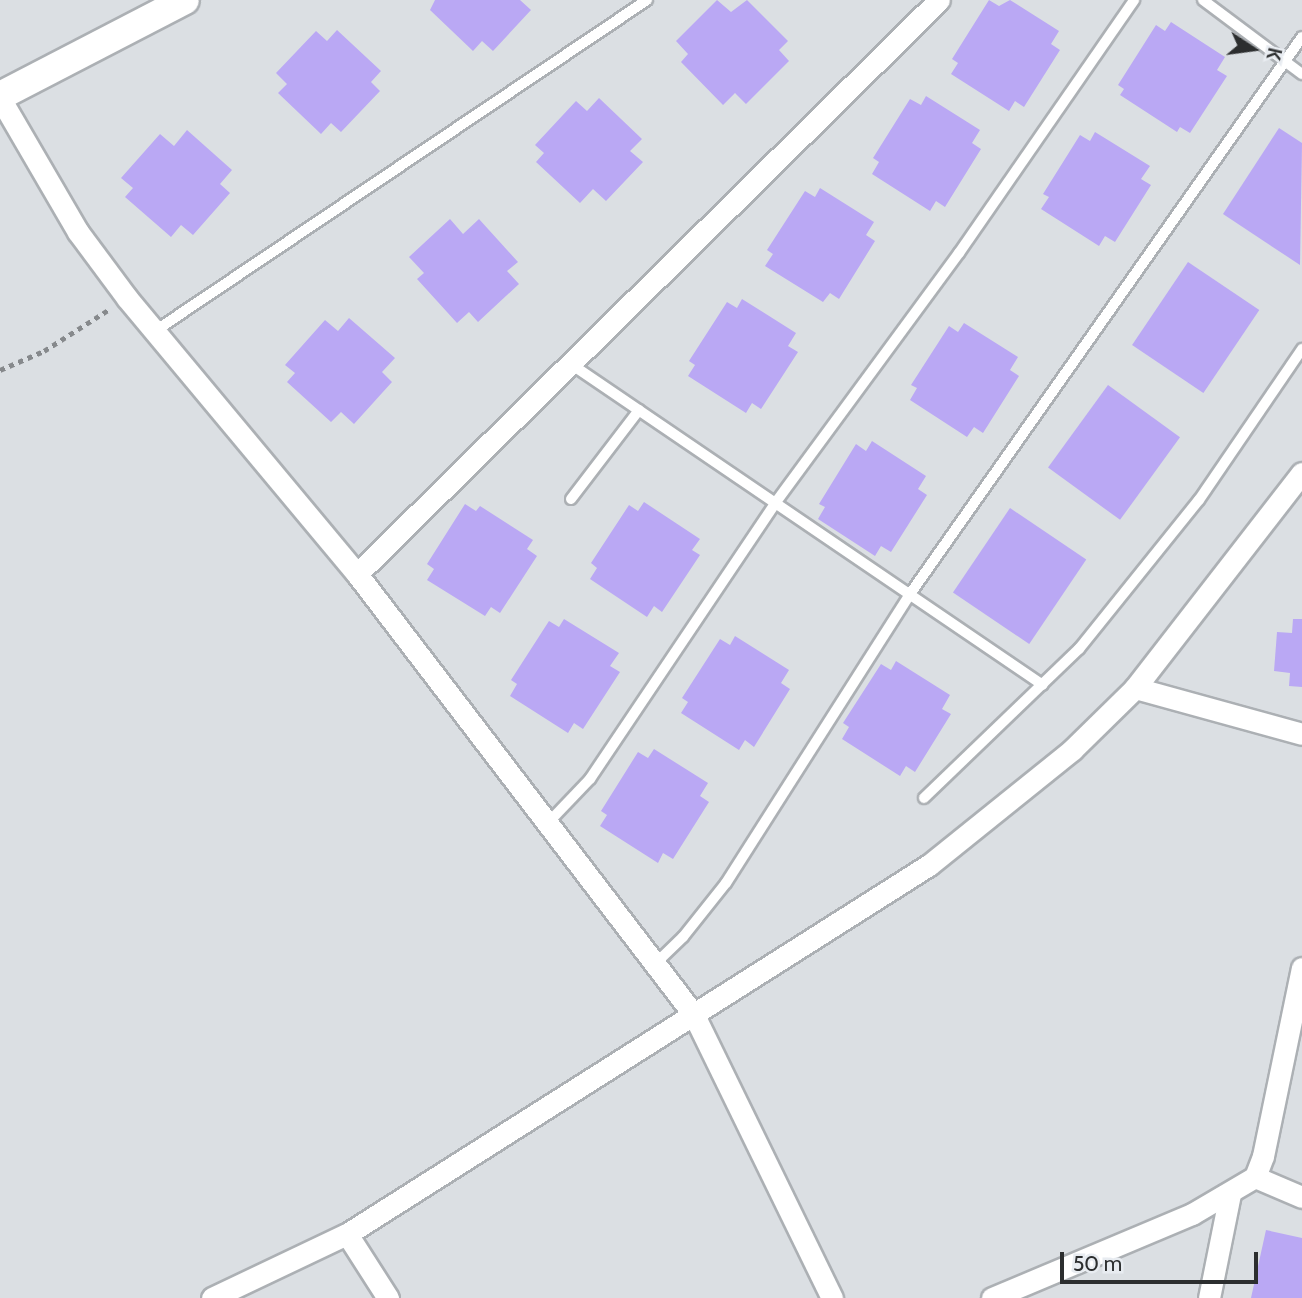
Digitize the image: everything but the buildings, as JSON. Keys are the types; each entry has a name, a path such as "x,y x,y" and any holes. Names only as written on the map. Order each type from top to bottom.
{"street":[{"path":"185,0 0,97 78,232 127,298 357,574 546,825 694,1015 832,1298"},
{"path":"357,574 568,362 939,0"},
{"path":"212,1298 347,1234 929,865 1072,750 1135,688 1302,473"},
{"path":"1135,688 1302,734"},
{"path":"992,1298 1230,1194 1255,1177 1263,1156 1302,968"},
{"path":"1255,1177 1302,1197"},
{"path":"1209,1298 1230,1194"},
{"path":"347,1234 388,1298"}],"lane":[{"path":"155,331 647,0"},
{"path":"546,825 590,779 776,502 974,232 1134,0"},
{"path":"1203,0 1302,74"},
{"path":"654,964 683,937 726,883 909,594 1302,37"},
{"path":"924,798 1079,649 1199,500 1302,349"},
{"path":"568,362 1043,685"},
{"path":"571,499 639,410"}],"path":[{"path":"0,370 44,351 127,298"}]}
